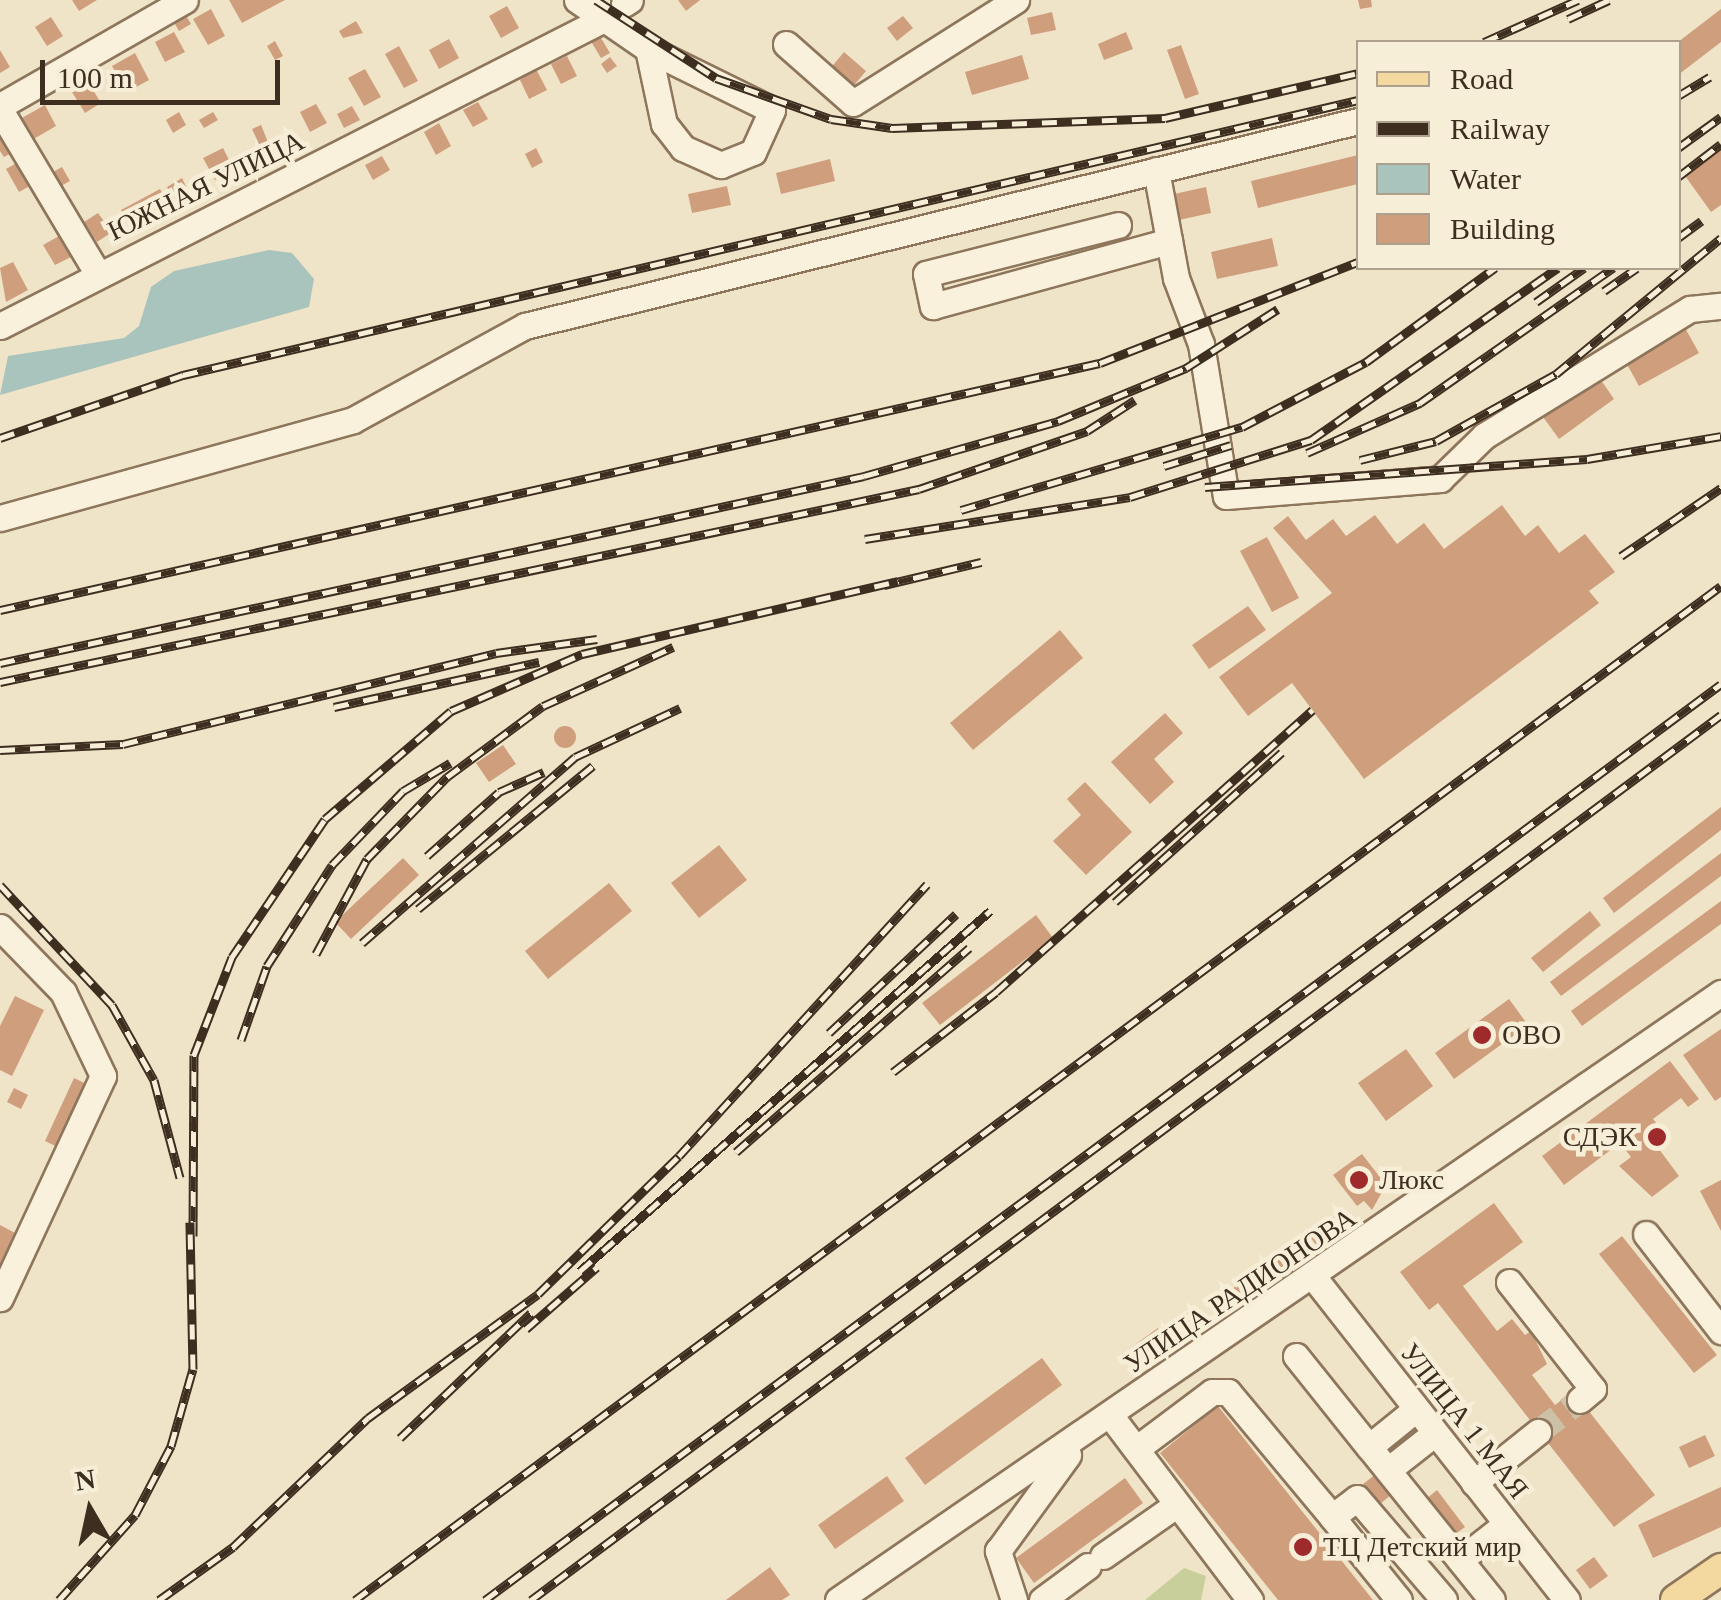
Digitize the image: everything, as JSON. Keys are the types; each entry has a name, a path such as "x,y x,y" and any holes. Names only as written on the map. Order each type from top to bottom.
{"main road":[{"path":"1676,1600 1718,1575"}],"street":[{"path":"97,273 0,108 184,0"},
{"path":"577,0 600,20 648,49 772,110 753,152 720,165 683,148 664,124 648,49"},
{"path":"786,44 853,103 1018,0"},
{"name":"ЮЖНАЯ УЛИЦА","path":"0,326 97,273 600,20"},
{"path":"0,518 353,420 525,326 1356,121"},
{"path":"1156,170 1169,242 1201,344 1226,496 1440,478 1484,436 1690,309 1721,306"},
{"path":"1118,225 926,274 933,306 1169,242"},
{"path":"0,927 63,992 103,1076 0,1298"},
{"name":"УЛИЦА РАДИОНОВА","path":"838,1600 1315,1280 1721,992"},
{"path":"1646,1234 1721,1332"},
{"name":"УЛИЦА 1 МАЯ","path":"1315,1280 1567,1600"},
{"path":"1509,1282 1593,1390 1580,1400"},
{"path":"1296,1356 1492,1600"},
{"path":"1136,1449 1212,1392 1228,1392 1399,1600"},
{"path":"1369,1446 1416,1409"},
{"path":"1110,1414 1250,1600"},
{"path":"1014,1600 998,1551 1086,1431"},
{"path":"1474,1483 1538,1432"},
{"path":"1388,1470 1435,1433"},
{"path":"1332,1517 1362,1499 1444,1600"},
{"path":"1042,1600 1176,1505"},
{"path":"1364,1555 1420,1509"},
{"path":"1460,1560 1506,1524"}],"green space":[{"path":"1184,1568 1206,1576 1201,1600 1145,1600"}],"water":[{"path":"269,250 292,253 314,279 309,307 0,395 8,356 124,338 139,326 151,287 174,271"}],"building":[{"path":"72,0 97,0 79,11"},
{"path":"229,0 285,0 242,23"},
{"path":"678,0 700,0 686,11"},
{"path":"1358,0 1371,0 1372,7 1360,9"},
{"path":"507,6 519,28 501,38 489,16"},
{"path":"211,9 225,36 208,45 193,19"},
{"path":"1721,9 1721,42 1681,73 1681,40"},
{"path":"183,10 191,24 179,31 171,17"},
{"path":"1052,12 1056,30 1031,35 1027,18"},
{"path":"903,16 913,28 897,41 887,28"},
{"path":"51,17 63,36 47,46 35,27"},
{"path":"356,21 363,33 343,38 339,31"},
{"path":"595,28 610,53 601,58 586,33"},
{"path":"174,32 185,52 165,62 155,42"},
{"path":"1126,32 1133,49 1104,60 1098,44"},
{"path":"449,39 459,58 439,69 429,50"},
{"path":"275,41 283,56 275,60 267,46"},
{"path":"1181,45 1199,94 1185,99 1167,50"},
{"path":"399,46 418,81 404,88 385,54"},
{"path":"0,50 10,67 0,73"},
{"path":"844,52 866,71 851,89 829,70"},
{"path":"135,53 149,80 127,92 112,66"},
{"path":"1022,55 1029,79 972,95 965,72"},
{"path":"567,56 577,76 561,84 551,64"},
{"path":"610,57 617,66 607,73 601,64"},
{"path":"534,65 547,90 529,99 520,80"},
{"path":"365,69 381,97 364,106 348,78"},
{"path":"88,82 101,103 85,113 72,92"},
{"path":"478,102 488,119 473,127 463,110"},
{"path":"316,104 327,123 310,132 300,112"},
{"path":"45,105 56,126 32,140 20,119"},
{"path":"352,106 360,120 344,128 337,114"},
{"path":"179,112 186,125 173,133 166,120"},
{"path":"213,112 218,120 204,128 199,120"},
{"path":"439,123 451,146 436,155 424,132"},
{"path":"261,125 268,142 280,135 286,146 265,157 252,129"},
{"path":"0,130 13,152 4,157 0,151"},
{"path":"1721,146 1721,205 1711,212 1683,173"},
{"path":"223,148 234,170 215,180 203,158"},
{"path":"536,148 543,162 532,168 525,154"},
{"path":"1356,155 1356,184 1258,208 1251,181"},
{"path":"382,156 390,170 373,180 365,165"},
{"path":"830,159 835,181 781,194 776,173"},
{"path":"22,160 35,183 19,192 6,169"},
{"path":"62,167 70,181 61,186 53,172"},
{"path":"182,178 190,195 175,203 167,187"},
{"path":"727,186 731,205 692,213 688,194"},
{"path":"1206,187 1211,213 1179,220 1174,194"},
{"path":"160,189 174,215 130,226 121,210"},
{"path":"98,213 112,232 97,242 84,222"},
{"path":"59,236 71,257 55,265 43,245"},
{"path":"1272,238 1278,266 1217,279 1211,252"},
{"path":"13,262 28,290 6,302 0,268"},
{"path":"1684,326 1699,353 1639,386 1624,359"},
{"path":"1594,370 1614,399 1559,439 1538,410"},
{"path":"1502,505 1525,536 1538,525 1559,553 1585,534 1615,572 1589,591 1599,603 1364,779 1292,683 1248,716 1219,677 1332,593 1273,528 1288,516 1306,540 1333,519 1346,536 1375,515 1397,544 1424,523 1444,549"},
{"path":"1267,537 1299,598 1272,612 1240,551"},
{"path":"1248,606 1266,630 1209,669 1192,645"},
{"path":"1060,630 1083,658 973,750 950,723"},
{"path":"1165,713 1183,733 1154,759 1174,782 1150,804 1111,762"},
{"path":"565,726 573,729 573,745 565,748 557,745 554,737 557,729"},
{"path":"503,745 516,764 489,782 476,763"},
{"path":"1085,782 1132,832 1086,875 1053,841 1081,815 1067,799"},
{"path":"1721,807 1721,830 1614,913 1603,898"},
{"path":"719,845 747,880 699,918 671,883"},
{"path":"1721,853 1721,876 1561,996 1550,982"},
{"path":"403,858 419,875 351,939 335,922"},
{"path":"609,883 632,911 548,979 525,951"},
{"path":"1721,901 1721,924 1582,1026 1571,1011"},
{"path":"1590,911 1601,925 1543,972 1531,958"},
{"path":"1036,915 1053,938 940,1025 922,1003"},
{"path":"15,996 44,1010 12,1076 0,1070 0,1026"},
{"path":"1509,999 1528,1025 1454,1079 1435,1053"},
{"path":"1721,1029 1721,1097 1715,1101 1683,1055"},
{"path":"1406,1049 1433,1086 1386,1121 1358,1083"},
{"path":"1670,1061 1699,1099 1688,1107 1681,1098 1653,1119 1667,1137 1656,1145 1679,1176 1652,1197 1619,1166 1631,1157 1620,1143 1564,1185 1542,1156"},
{"path":"74,1078 95,1088 66,1151 45,1141"},
{"path":"14,1088 28,1095 21,1109 7,1102"},
{"name":"Люкс","path":"1362,1154 1386,1185 1372,1210 1364,1201 1357,1206 1333,1175"},
{"path":"1721,1180 1721,1231 1700,1191"},
{"path":"1494,1203 1523,1242 1463,1286 1497,1331 1512,1319 1525,1335 1531,1331 1547,1364 1532,1375 1555,1405 1573,1391 1655,1495 1614,1527 1438,1303 1429,1310 1400,1272"},
{"path":"1339,1213 1346,1223 1316,1245 1309,1235"},
{"path":"0,1225 17,1234 0,1265"},
{"path":"1622,1236 1717,1355 1694,1373 1599,1254"},
{"path":"1286,1250 1295,1262 1222,1314 1214,1302"},
{"path":"1191,1310 1200,1324 1194,1329 1184,1315"},
{"path":"1158,1328 1169,1343 1133,1369 1122,1354"},
{"path":"1042,1358 1062,1385 925,1485 905,1458"},
{"name":"ТЦ Детский мир","path":"1218,1406 1373,1600 1278,1600 1160,1453"},
{"path":"1705,1435 1715,1456 1689,1468 1679,1447"},
{"path":"1376,1474 1392,1494 1380,1504 1363,1484"},
{"path":"887,1476 904,1501 835,1549 818,1525"},
{"path":"1125,1478 1143,1503 1034,1583 1016,1558"},
{"path":"1721,1487 1721,1527 1653,1558 1638,1525"},
{"path":"1437,1490 1465,1527 1453,1536 1425,1500"},
{"path":"1594,1557 1608,1576 1590,1589 1576,1570"},
{"path":"770,1567 790,1595 782,1600 726,1600"}],"tunnel":[{"path":"1538,1432 1580,1400"}],"railway":[{"path":"596,0 716,78 831,119 892,128 1165,118 1356,73"},
{"path":"1488,40 1578,0"},
{"path":"1568,19 1609,0"},
{"path":"1681,94 1710,77"},
{"path":"0,438 183,375 1356,100"},
{"path":"1681,146 1721,117"},
{"path":"1681,175 1721,144"},
{"path":"1681,236 1701,221"},
{"path":"1360,460 1436,441 1556,374 1721,238"},
{"path":"0,610 1100,363 1356,263"},
{"path":"961,510 1242,427 1366,362 1492,270"},
{"path":"865,539 1130,497 1311,440 1555,270"},
{"path":"1536,302 1581,270"},
{"path":"1307,453 1420,403 1610,270"},
{"path":"1604,291 1634,270"},
{"path":"0,663 864,476 1058,421 1186,368 1278,309"},
{"path":"0,682 919,489 1087,431 1135,400"},
{"path":"1205,487 1587,459 1721,436"},
{"path":"1164,466 1231,445"},
{"path":"1621,556 1721,488"},
{"path":"884,585 981,562"},
{"path":"193,1236 194,1055 232,957 325,819 451,711 582,654 898,581"},
{"path":"355,1600 1721,586"},
{"path":"0,750 123,744 496,653 597,639"},
{"path":"316,954 367,859 447,777 543,706 673,647"},
{"path":"334,707 539,662"},
{"path":"485,1600 1721,684"},
{"path":"362,943 575,757 680,708"},
{"path":"893,1072 996,992 1313,710"},
{"path":"531,1600 1721,715"},
{"path":"1115,902 1282,752"},
{"path":"241,1040 267,966 332,865 403,791 450,763"},
{"path":"418,909 593,766"},
{"path":"427,856 499,792 544,772"},
{"path":"159,1600 233,1547 368,1418 538,1294 679,1156 927,884"},
{"path":"0,885 112,1005 154,1080 180,1178"},
{"path":"580,1271 990,911"},
{"path":"829,1033 956,914"},
{"path":"736,1152 969,948"},
{"path":"59,1600 135,1515 171,1446 193,1369 190,1222"},
{"path":"526,1329 597,1267"},
{"path":"400,1438 531,1313"}],"place":[{"name":"OBO","path":"1482,1035"},
{"name":"СДЭК","path":"1657,1137"},
{"name":"Люкс","path":"1359,1180"},
{"name":"ТЦ Детский мир","path":"1303,1547"}]}
